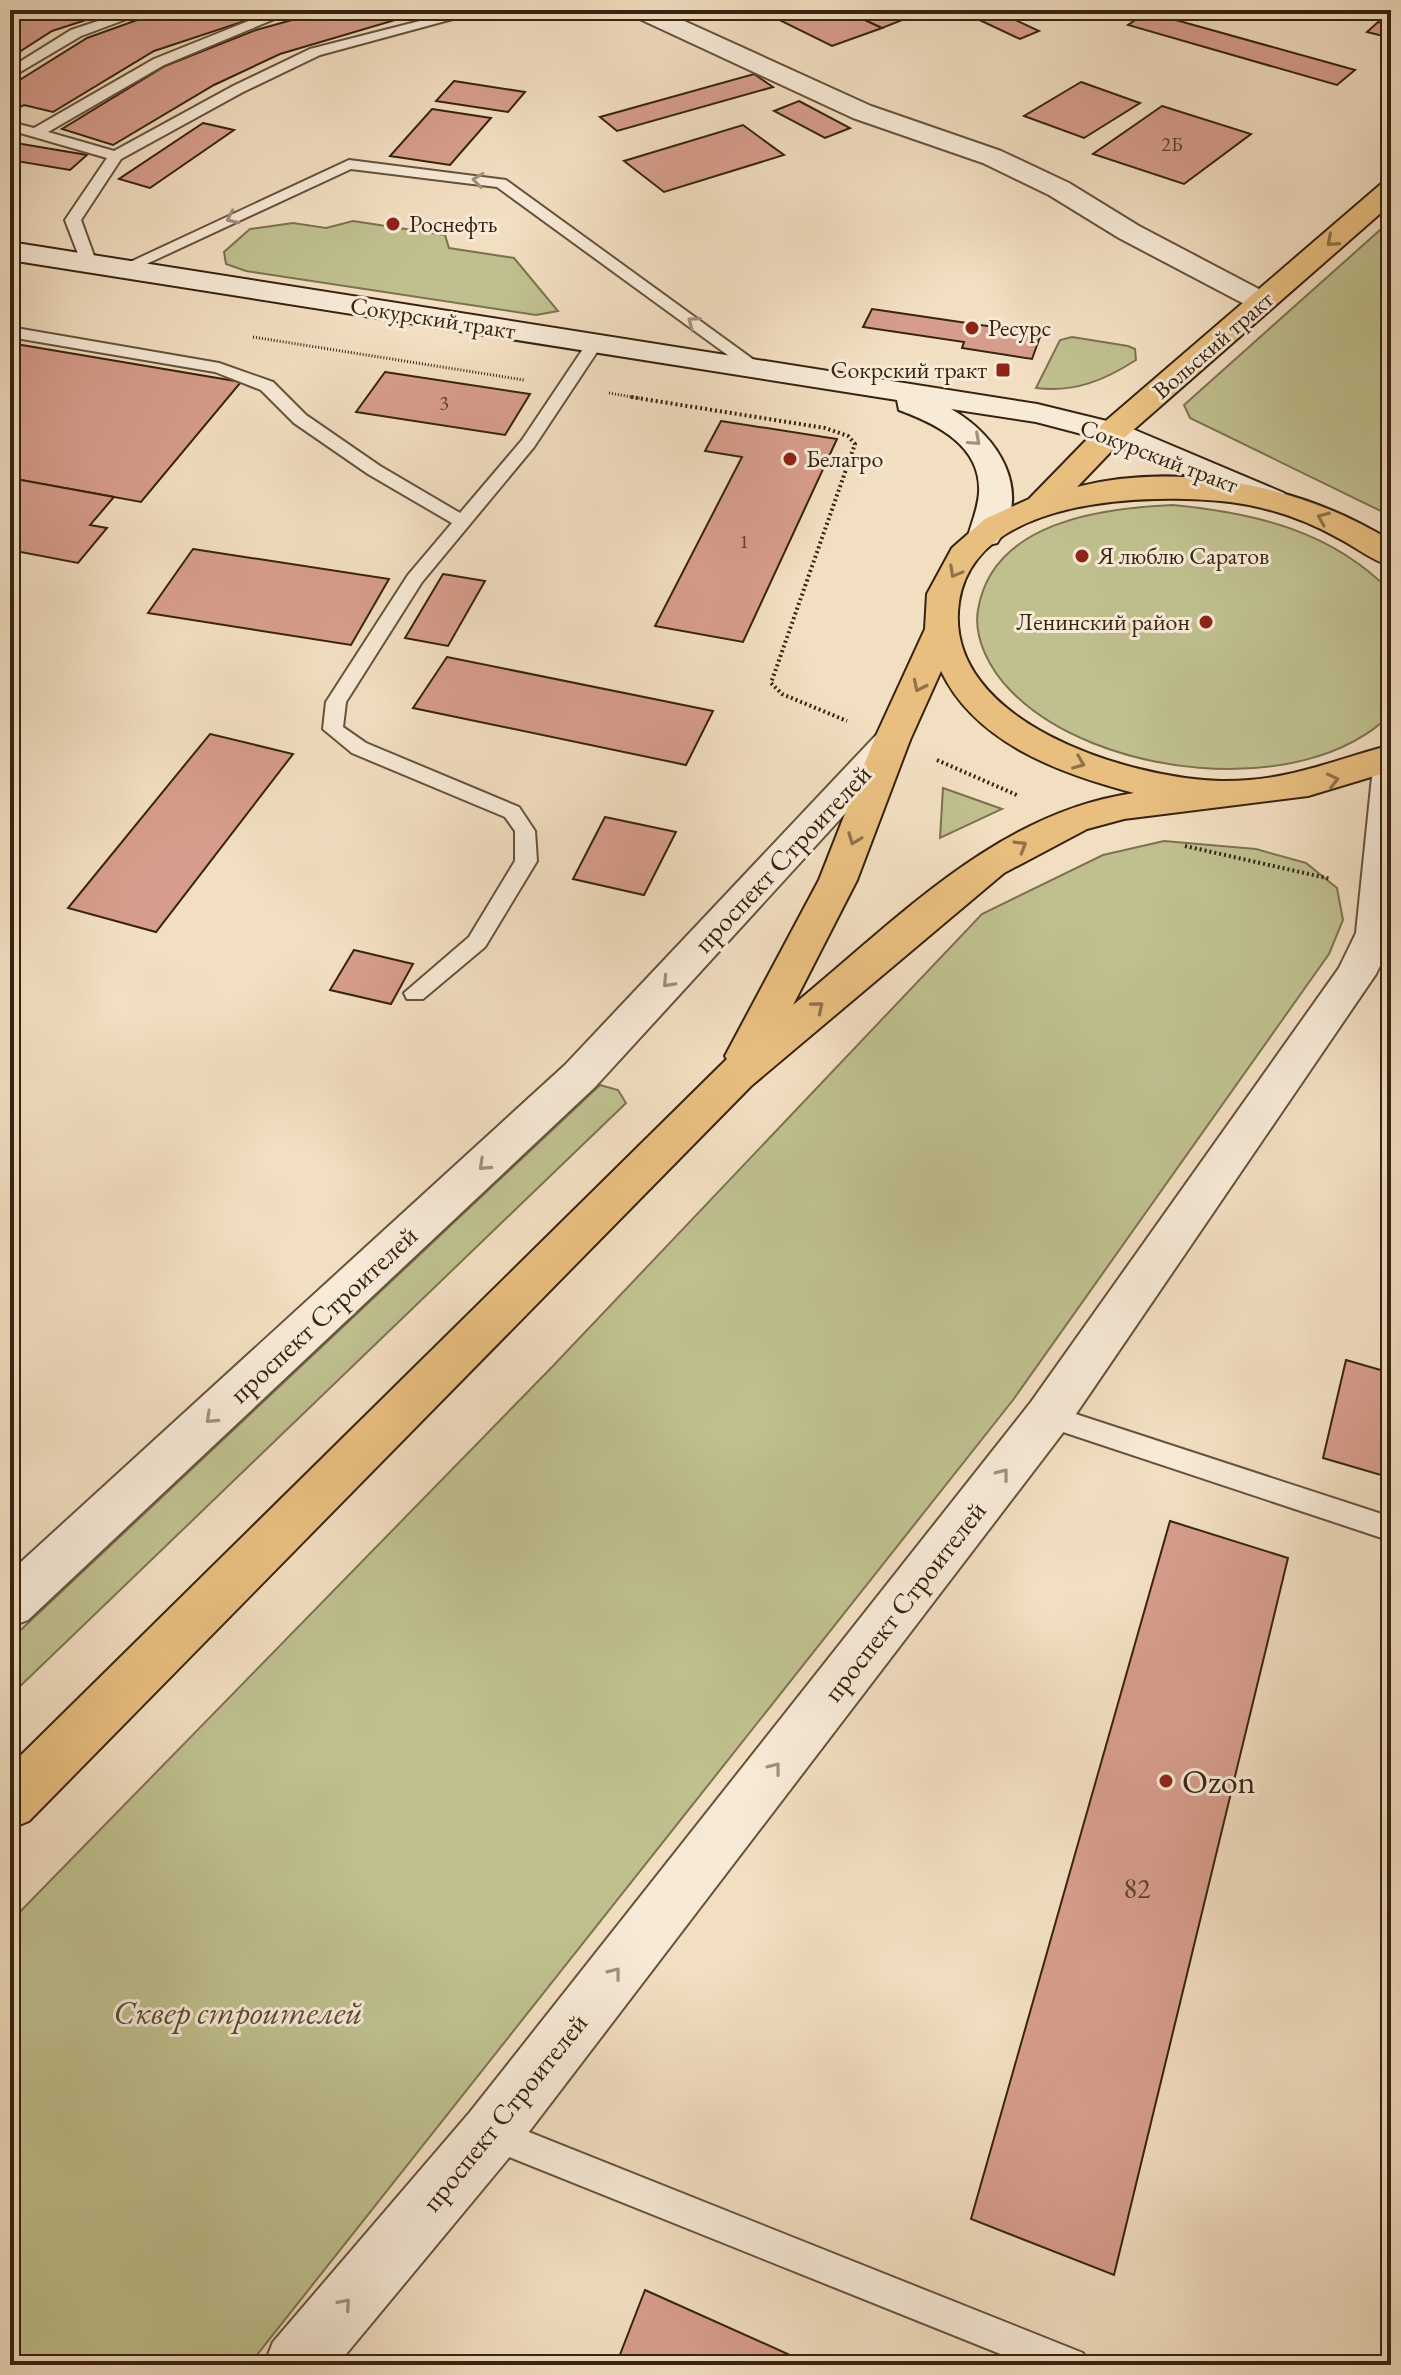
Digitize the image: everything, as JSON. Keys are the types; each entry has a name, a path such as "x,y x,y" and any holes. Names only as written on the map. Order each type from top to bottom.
{"main road":[{"name":"Вольский тракт","path":"1041,506 1112,432 1262,302 1384,203"},
{"path":"1391,556 1362,536 1319,516 1273,500 1213,489 1152,486 1093,492 1041,506 985,536 958,564 943,595 942,630 952,663 974,695 1007,726 1051,752 1103,773 1145,783 1219,793 1284,790 1329,781 1391,757"},
{"name":"проспект Строителей","path":"736,1075 838,880 892,740 942,630"},
{"name":"проспект Строителей","path":"10,1803 736,1075 990,864 1074,820 1124,807 1219,793"}],"street":[{"path":"640,10 862,112 992,157 1059,189 1129,232 1262,302"},
{"name":"Сокурский тракт","path":"10,251 1024,410 1112,432 1273,500"},
{"name":"Сокурский тракт","path":"856,383 945,415 987,451 996,489 985,536"},
{"name":"проспект Строителей","path":"10,1604 580,1076 892,740"},
{"name":"проспект Строителей","path":"296,2365 491,2133 1048,1416 1356,974 1382,921 1391,777"}],"lane":[{"path":"10,74 76,33 144,10"},
{"path":"38,132 95,95 176,54 289,10"},
{"path":"89,264 73,220 116,156 238,89 315,52 479,10"},
{"path":"1372,10 1391,15"},
{"path":"10,126 116,156"},
{"path":"121,270 349,164 501,183 757,368"},
{"path":"10,332 219,368 267,386 300,419 374,470 461,521"},
{"path":"415,993 477,942 526,861 525,831 512,812 359,748 333,729 336,702 415,579 528,443 595,343"},
{"path":"1048,1416 1391,1529"},
{"path":"491,2133 1071,2365"}],"path":[{"path":"242,336 825,428 848,436 855,444 771,683 782,694 1074,820"},
{"path":"1181,846 1382,921"}],"green space":[{"path":"353,221 445,235 449,248 514,258 558,311 536,315 246,271 226,264 224,252 250,229 293,223 326,228"},
{"path":"1391,228 1391,516 1190,418 1184,405 1380,230"},
{"path":"1072,337 1128,346 1135,349 1136,360 1113,374 1076,387 1036,388 1060,340"},
{"path":"1173,505 1234,513 1291,529 1344,554 1391,592 1391,714 1353,742 1306,760 1254,768 1199,768 1145,759 1093,743 1048,720 1011,691 985,654 977,621 987,580 1004,557 1027,539 1083,516"},
{"path":"943,788 1002,809 940,838"},
{"name":"Cквер cтроителей","path":"1164,841 1256,849 1306,863 1337,888 1343,920 1329,954 1013,1400 249,2365 10,2365 10,1922 551,1368 982,914 1103,855"},
{"path":"600,1085 618,1090 626,1103 10,1696 10,1640"}],"building":[{"path":"18,10 117,10 52,31 10,58 10,15"},
{"path":"165,10 278,10 154,51 53,112 24,105 10,113 10,86 87,38"},
{"path":"328,10 414,10 419,13 280,54 214,85 113,145 62,129 165,66 256,30"},
{"path":"759,10 844,10 882,28 832,46"},
{"path":"844,10 886,10 905,19 882,28"},
{"path":"994,10 1039,31 1020,39 971,16"},
{"path":"1147,12 1355,70 1337,85 1128,25"},
{"path":"1378,22 1391,25 1391,38 1367,32"},
{"path":"754,74 773,87 617,131 600,117"},
{"path":"454,81 525,92 508,112 436,101"},
{"path":"1081,82 1140,103 1084,138 1024,116"},
{"path":"799,101 850,128 825,138 774,111"},
{"path":"1162,106 1251,134 1184,184 1093,154"},
{"path":"432,109 491,118 450,165 390,156"},
{"path":"203,123 234,130 150,188 119,179"},
{"path":"743,125 784,155 664,192 624,161"},
{"path":"10,142 87,155 70,170 10,160"},
{"path":"872,309 1041,334 1032,359 962,348 964,342 863,327"},
{"path":"10,343 241,382 141,502 10,478"},
{"path":"385,372 530,394 505,435 356,412"},
{"path":"721,421 837,439 743,642 655,626 742,457 705,451"},
{"path":"10,478 114,497 90,525 107,528 78,563 10,550"},
{"path":"193,549 389,579 351,645 148,613"},
{"path":"443,574 485,581 448,646 405,638"},
{"path":"447,657 713,711 686,765 413,708"},
{"path":"210,734 293,754 156,932 68,908"},
{"path":"605,817 676,832 644,895 573,879"},
{"path":"354,950 413,964 391,1004 330,990"},
{"path":"1391,1157 1391,1216 1383,1214 1387,1160"},
{"path":"1346,1360 1391,1373 1391,1478 1323,1458"},
{"path":"1170,1521 1288,1558 1114,2275 971,2219"},
{"path":"645,2290 790,2355 787,2365 616,2365"}],"place":[{"name":"Роснефть","path":"393,224"},
{"name":"Ресурс","path":"972,328"},
{"name":"Сокрский тракт","path":"1003,370"},
{"name":"Белагро","path":"790,459"},
{"name":"Я люблю Саратов","path":"1082,556"},
{"name":"Ленинский район","path":"1206,622"},
{"name":"Ozon","path":"1166,1781"}]}
